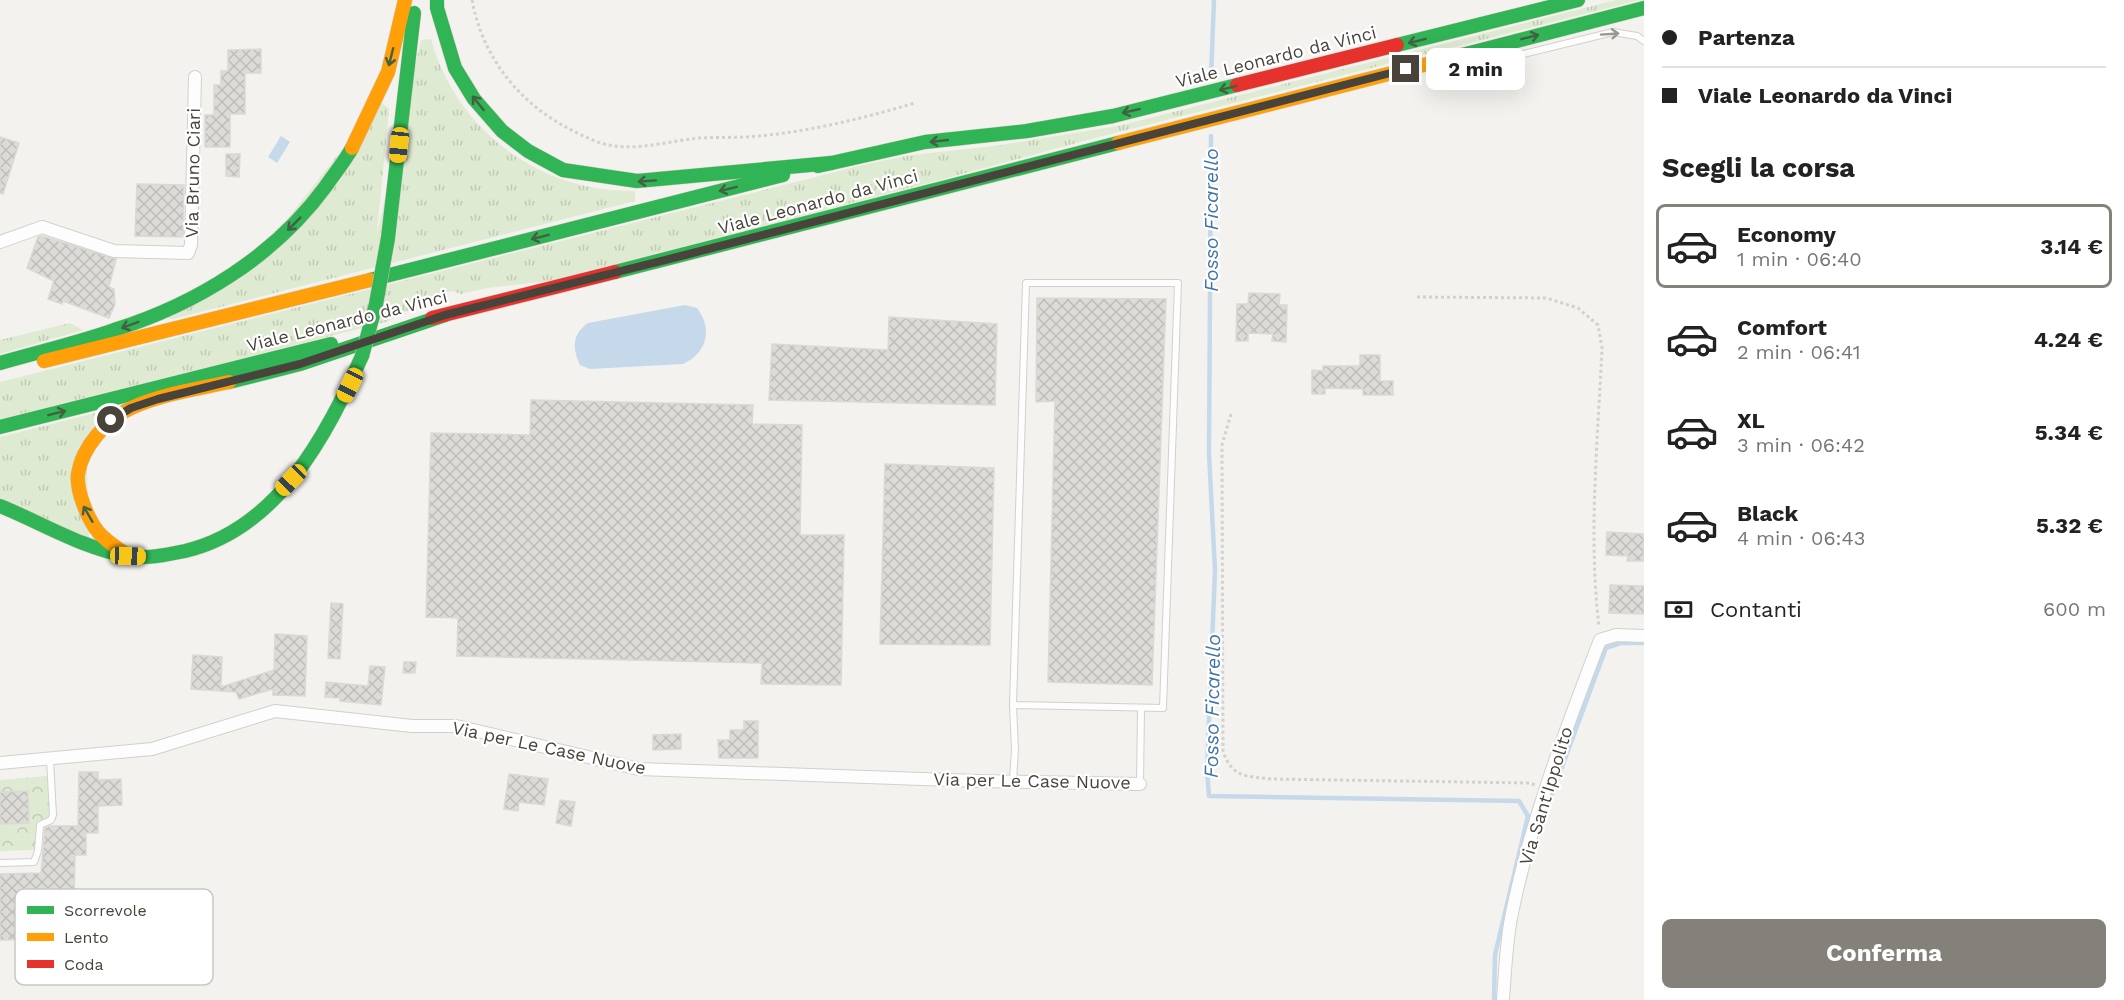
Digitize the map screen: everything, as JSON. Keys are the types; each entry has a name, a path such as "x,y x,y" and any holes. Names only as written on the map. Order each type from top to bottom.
{"main road":[{"path":"0,363 116,330 176,306 239,271 293,226 350,152 388,72 405,0"},
{"path":"0,506 79,542 128,556 155,557 184,553 216,542 242,527 291,480 316,448 340,406 362,356 376,304 388,238 416,0"},
{"path":"437,0 437,8 455,68 474,99 502,131 528,151 563,170 637,182 831,163"},
{"name":"Viale Leonardo da Vinci","path":"0,369 54,359 212,321 831,163 925,142 1027,131 1113,116 1578,0"},
{"name":"Viale Leonardo da Vinci","path":"0,427 674,258 1644,8"},
{"path":"128,556 99,533 82,504 78,474 89,444 111,420 131,408 158,399 300,364 445,315"}],"street":[{"name":"Via Bruno Ciari","path":"0,242 42,227 114,251 181,255 188,253 191,245 195,77"},
{"path":"1600,640 1616,635 1644,636"},
{"name":"Via Sant'Ippolito","path":"1503,1000 1511,919 1544,791 1600,640"},
{"name":"Via per Le Case Nuove","path":"0,763 152,750 275,711 412,726 456,726 639,769 1013,782 1140,784"}],"lane":[{"path":"1471,52 1494,59 1503,59 1613,32 1637,36 1644,41"},
{"path":"1013,705 1163,708 1178,283 1026,283 1013,705 1015,750 1013,782"},
{"path":"1140,784 1141,708"},
{"path":"0,862 34,862 38,851 40,825 51,820 53,815 50,759"}],"path":[{"path":"472,0 479,29 493,58 505,78 521,96 576,133 605,144 632,146 701,138 771,134 879,114 915,103"},
{"path":"1417,297 1546,298 1578,308 1598,325 1602,348 1595,516 1595,593 1600,640"},
{"path":"1231,414 1222,445 1223,751 1228,765 1244,776 1272,779 1530,783 1544,791"}],"green space":[{"path":"1616,0 1640,0 1095,138 549,281 487,288 461,294 453,291 442,293 386,322 0,419 0,382 871,163 912,155 994,146 1118,126"},
{"path":"431,39 443,72 460,101 481,128 507,150 535,168 567,181 600,189 635,191 635,201 173,319 167,318 241,278 380,101 389,109 377,233 421,40"},
{"path":"70,323 83,330 0,354 0,340"},
{"path":"115,408 86,437 89,538 0,500 0,437"},
{"path":"47,776 50,818 37,822 35,850 0,851 0,780"}],"water":[{"path":"281,136 290,142 277,163 268,157"},
{"path":"685,305 697,308 705,324 706,332 698,354 683,364 590,369 580,365 575,342 579,332 588,323"}],"building":[{"path":"261,49 261,73 245,73 245,114 230,114 230,147 205,147 205,115 214,115 214,85 221,85 221,71 228,71 228,50"},
{"path":"0,137 19,143 3,194 0,193"},
{"path":"226,154 240,154 239,177 226,176"},
{"path":"137,184 184,185 183,237 135,236"},
{"path":"42,236 116,259 109,287 114,289 115,304 109,318 63,301 62,304 48,299 54,281 27,268 38,237"},
{"path":"1249,293 1280,294 1279,305 1287,305 1286,342 1272,341 1273,334 1248,333 1248,341 1236,341 1237,304 1248,304"},
{"path":"1037,298 1166,299 1152,685 1048,682 1055,401 1036,402"},
{"path":"889,317 997,324 995,405 769,400 772,344 888,350"},
{"path":"1360,355 1380,355 1380,381 1393,381 1393,395 1363,395 1363,389 1325,388 1325,394 1312,394 1312,370 1323,371 1323,366 1360,366"},
{"path":"531,400 753,405 752,424 802,425 800,535 844,535 841,685 761,684 762,663 457,656 458,618 426,617 431,433 530,435"},
{"path":"885,464 994,468 990,645 880,644"},
{"path":"1607,532 1644,534 1644,561 1627,561 1628,556 1606,555"},
{"path":"1610,585 1644,586 1644,614 1609,613"},
{"path":"331,603 343,604 340,659 328,658"},
{"path":"275,634 307,636 305,696 273,695 273,689 239,699 236,692 191,689 193,655 222,657 221,687 274,670"},
{"path":"404,662 416,662 415,673 403,673"},
{"path":"370,666 385,667 381,705 340,701 340,698 325,697 326,682 368,686"},
{"path":"744,721 758,721 758,758 719,758 718,740 730,740 730,730 744,730"},
{"path":"681,734 681,749 653,750 653,735"},
{"path":"79,772 98,772 98,780 121,779 122,805 98,806 98,833 86,833 86,855 75,855 74,889 15,889 15,940 0,940 0,874 41,873 45,828 78,826"},
{"path":"509,774 548,779 544,805 519,802 518,811 504,809"},
{"path":"28,791 29,823 0,824 0,792"},
{"path":"560,800 575,802 571,826 556,823"}],"waterway":[{"name":"Fosso Ficarello","path":"1211,77 1214,0"},
{"name":"Fosso Ficarello","path":"1211,136 1209,454 1215,570 1207,770 1209,796 1519,801 1528,816 1495,955 1494,1000"},
{"path":"1550,799 1606,648 1621,643 1644,643"}],"traffic: fast":[{"path":"437,0 437,8 455,68 474,99 502,131 528,151 563,170 637,181 831,163"},
{"path":"1397,45 1578,0"},
{"path":"1439,61 1644,8"},
{"path":"388,238 414,13"},
{"path":"818,166 925,142 1027,131 1113,116 1237,85"},
{"path":"615,272 1118,143"},
{"path":"0,363 86,339 145,319 175,306 232,274 283,234 306,211 352,148"},
{"path":"370,280 783,175"},
{"path":"362,356 376,304 388,238"},
{"path":"229,382 300,364 445,315"},
{"path":"0,427 331,344"},
{"path":"0,506 78,541 127,556 149,557 171,554 218,540 247,522 272,501 295,475 315,447 332,417 362,356"}],"traffic: slow":[{"path":"352,148 388,72 405,0"},
{"path":"1118,143 1439,61"},
{"path":"44,361 370,280"},
{"path":"128,556 99,533 84,505 79,489 78,474 80,464 90,444 113,419 131,408 167,395 229,382"}],"traffic: jam":[{"path":"1237,85 1397,45"},
{"path":"432,318 615,272"}],"route":[{"path":"111,420 131,408 158,399 300,364 445,315 1406,69"}]}
